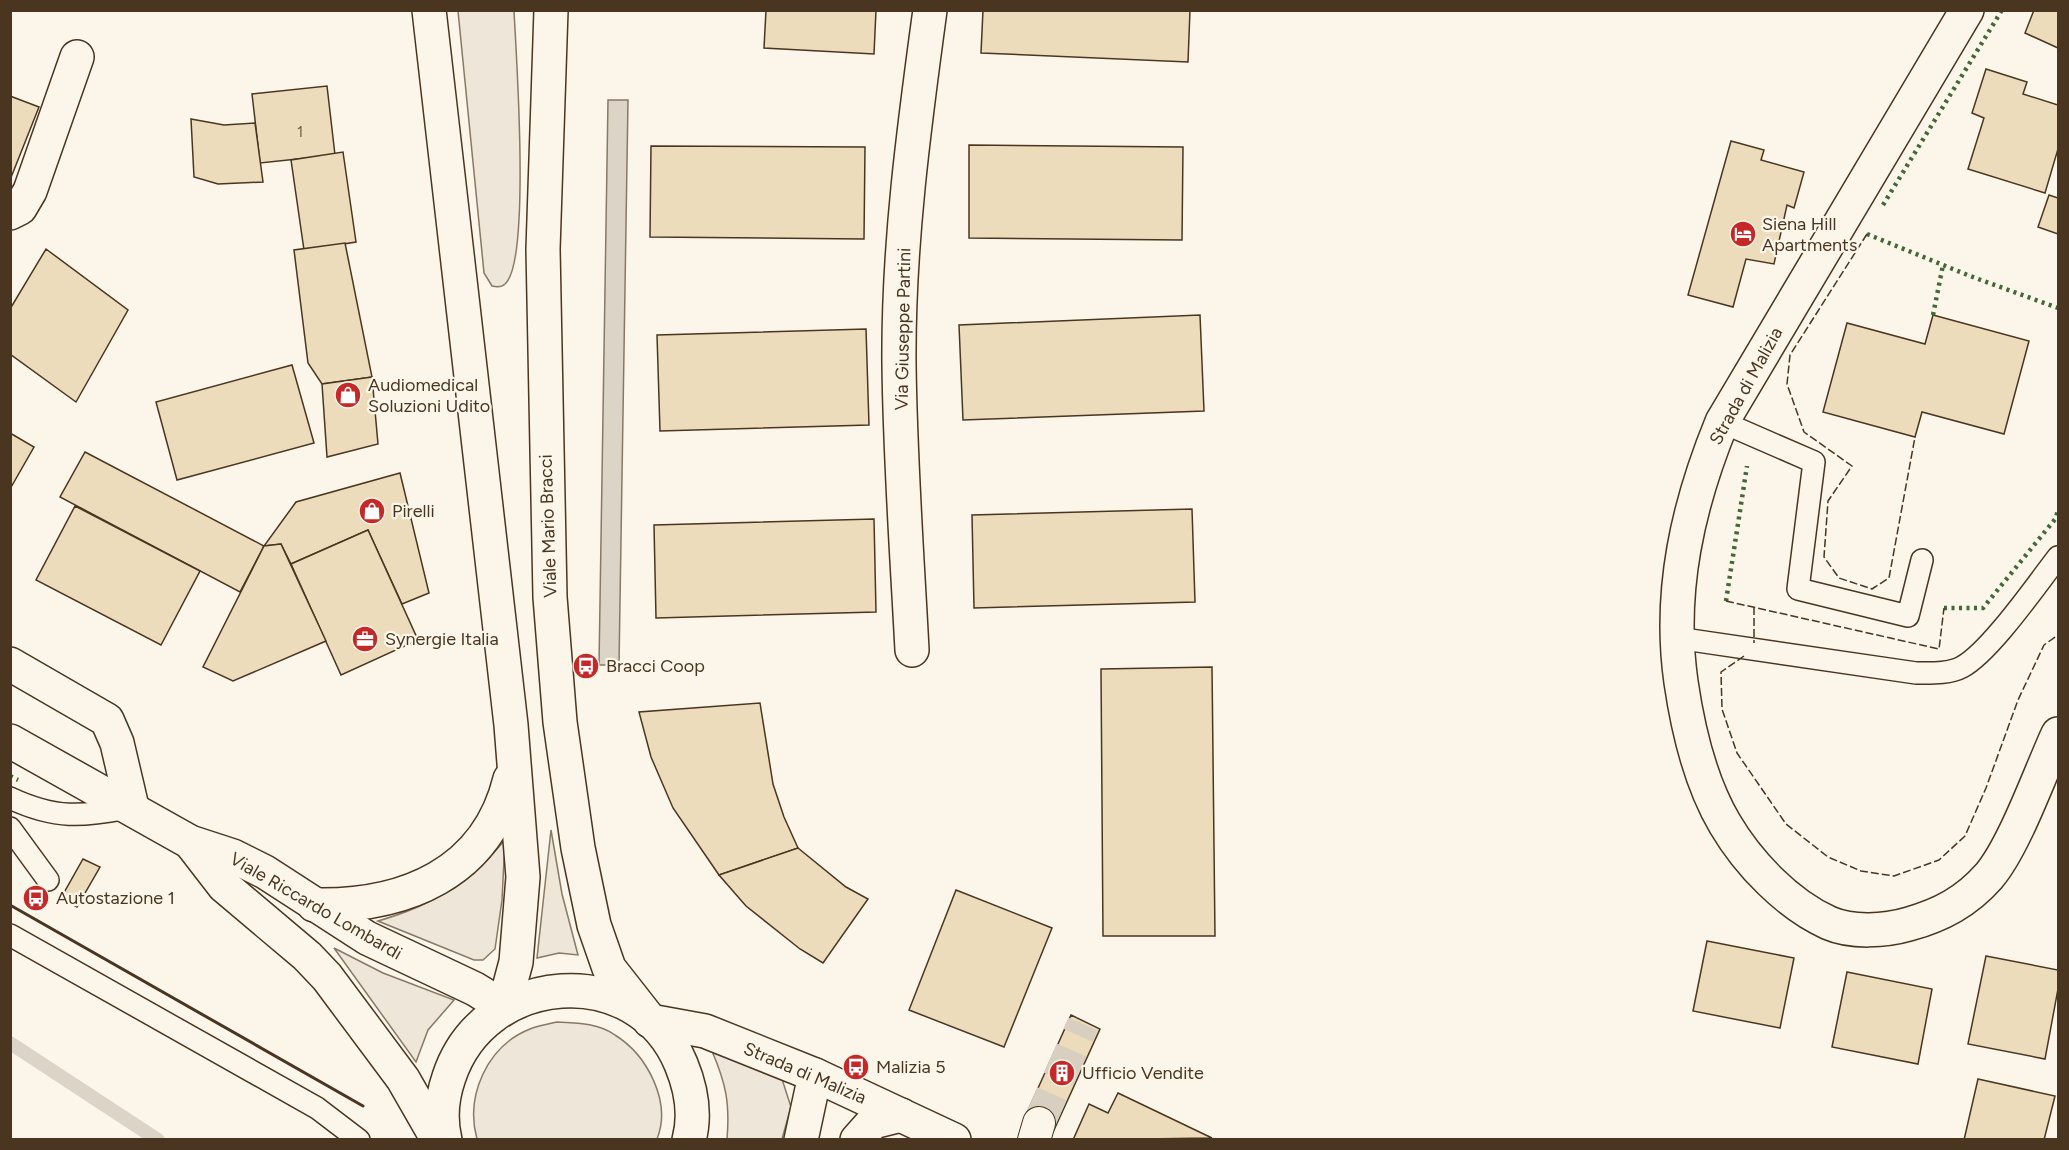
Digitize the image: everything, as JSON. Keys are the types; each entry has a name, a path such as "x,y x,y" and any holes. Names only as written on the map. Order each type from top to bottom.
{"main road":[{"path":"429,10 513,760 523,878 516,962 504,1007"},
{"name":"Viale Mario Bracci","path":"551,10 543,249 550,585 560,722 578,848 594,925 609,968 651,1021"},
{"name":"Via Giuseppe Partini","path":"912,650 899,362 902,280 915,126 930,10"},
{"name":"Strada di Malizia","path":"1967,10 1722,422 1701,475 1689,522 1679,579 1677,638 1681,682 1692,738 1707,787 1724,824 1764,874 1793,900 1830,923 1860,929 1895,928 1929,918 1959,905 1991,874 2014,833 2058,734"},
{"path":"10,213 20,207 30,191 77,57"},
{"path":"10,664 107,720 117,743 132,807"},
{"name":"Viale Riccardo Lombardi","path":"10,741 132,807 190,842 241,860 399,955 475,989 504,1007"},
{"path":"314,905 350,906 400,896 416,890 455,866 478,844 494,822 506,798 513,760"},
{"name":"Viale Riccardo Lombardi","path":"190,842 224,886 307,956 327,977 404,1080 438,1140"},
{"path":"445,1140 442,1128 443,1092 455,1058 476,1029 504,1007 544,992 578,990 612,998 651,1021 675,1051 690,1087 692,1126 689,1140"},
{"name":"Strada di Malizia","path":"651,1021 705,1031 815,1075 948,1138"},
{"path":"801,1140 815,1075"},
{"path":"857,1140 873,1122 901,1115"}],"lane":[{"path":"1722,422 1814,462 1798,589 1908,616 1922,560"},
{"path":"1677,638 1916,673 1938,673 1961,668 1980,654 2058,558"},
{"path":"10,798 37,809 78,816 132,807"},
{"path":"10,828 48,880"},
{"path":"10,935 317,1108 359,1140"}],"shaded area":[{"path":"458,11 514,11 519,110 520,199 518,238 513,268 505,284 500,287 492,286 484,273"},
{"path":"608,100 628,100 619,665 599,665"},
{"path":"551,830 562,894 578,955 559,953 537,958"},
{"path":"505,840 502,900 495,949 483,960 474,960 378,921 416,908 448,891 477,869"},
{"path":"334,948 383,973 454,1000 428,1030 416,1062"},
{"path":"557,1022 587,1024 602,1028 615,1035 637,1054 654,1081 659,1095 661,1125 657,1139 477,1139 474,1106 477,1090 491,1060 515,1037 530,1029"},
{"path":"712,1051 782,1079 791,1107 782,1139 727,1139 726,1094"}],"building":[{"path":"766,10 876,10 874,54 764,48"},
{"path":"983,10 1190,10 1188,62 981,53"},
{"path":"2034,10 2058,10 2058,48 2025,33"},
{"path":"1986,69 2027,82 2023,94 2058,105 2058,149 2045,193 1968,169 1984,118 1972,113"},
{"path":"327,86 335,155 260,163 252,94"},
{"path":"10,96 39,107 10,180"},
{"path":"191,119 224,125 255,123 263,182 218,184 194,177"},
{"name":"Siena Hill Apartments","path":"1731,141 1764,150 1761,160 1804,172 1794,208 1787,205 1774,264 1746,259 1733,307 1688,295"},
{"path":"969,145 1183,147 1182,240 969,238"},
{"path":"651,146 865,147 864,239 650,237"},
{"path":"343,152 356,242 304,250 291,160"},
{"path":"2049,195 2058,198 2058,234 2038,227"},
{"path":"345,243 372,377 322,384 308,363 294,250"},
{"path":"46,249 128,310 76,402 10,354 10,309"},
{"path":"1200,315 1204,411 963,420 959,325"},
{"path":"1933,315 2029,341 2004,434 1922,412 1915,437 1823,412 1847,323 1925,344"},
{"path":"866,329 869,425 660,431 657,335"},
{"path":"292,365 314,443 177,480 156,402"},
{"path":"372,377 378,444 327,457 322,384"},
{"path":"10,433 34,447 10,489"},
{"path":"85,452 264,546 240,592 60,497"},
{"path":"400,473 429,593 402,604 368,530 291,564 281,544 264,546 296,502"},
{"path":"75,506 200,571 161,645 36,580"},
{"path":"1192,509 1195,602 974,608 972,515"},
{"path":"874,519 876,612 656,618 654,525"},
{"path":"368,530 418,640 341,675 291,564"},
{"path":"281,544 326,641 233,681 203,667 264,546"},
{"path":"1212,667 1215,936 1103,936 1101,669"},
{"path":"760,703 773,784 798,848 719,875 673,808 651,757 639,712"},
{"path":"798,848 846,887 868,899 823,963 800,949 746,906 719,875"},
{"path":"83,859 100,867 77,907 61,898"},
{"path":"956,890 1052,928 1004,1047 909,1010"},
{"path":"1707,941 1794,958 1780,1028 1693,1011"},
{"path":"1986,956 2058,970 2058,989 2045,1059 1968,1044"},
{"path":"1847,972 1932,989 1918,1064 1832,1047"},
{"name":"Ufficio Vendite","path":"1071,1015 1100,1029 1054,1130 1025,1117"},
{"path":"1978,1079 2055,1096 2044,1140 1964,1140"},
{"path":"1118,1093 1212,1138 1073,1140 1089,1104 1108,1113"}],"waterway":[{"path":"10,1043 158,1140"}],"tunnel":[{"path":"1039,1123 1083,1024"}],"hedge":[{"path":"1883,205 2002,10"},
{"path":"1867,234 1970,276 2058,308"},
{"path":"1933,315 1943,265"},
{"path":"1726,601 1747,466"},
{"path":"1944,608 1983,608 2056,518 2058,509"},
{"path":"10,776 18,780"}],"fence":[{"path":"1867,234 1790,355 1787,384 1804,432 1852,466 1828,501 1824,557 1839,578 1872,589 1889,578 1915,437"},
{"path":"1726,601 1939,649 1944,608"},
{"path":"1754,607 1754,643"},
{"path":"1744,656 1721,672 1722,709 1737,753 1786,824 1828,857 1861,871 1894,876 1939,860 1965,836 1986,788 2018,700 2044,645 2058,635"}],"wall":[{"path":"10,905 363,1106"}],"place":[{"name":"Siena Hill Apartments","path":"1743,234"},
{"name":"Audiomedical Soluzioni Udito","path":"348,395"},
{"name":"Pirelli","path":"372,511"},
{"name":"Synergie Italia","path":"365,639"},
{"name":"Bracci Coop","path":"586,666"},
{"name":"Autostazione 1","path":"36,898"},
{"name":"Malizia 5","path":"856,1067"},
{"name":"Ufficio Vendite","path":"1062,1073"}]}
